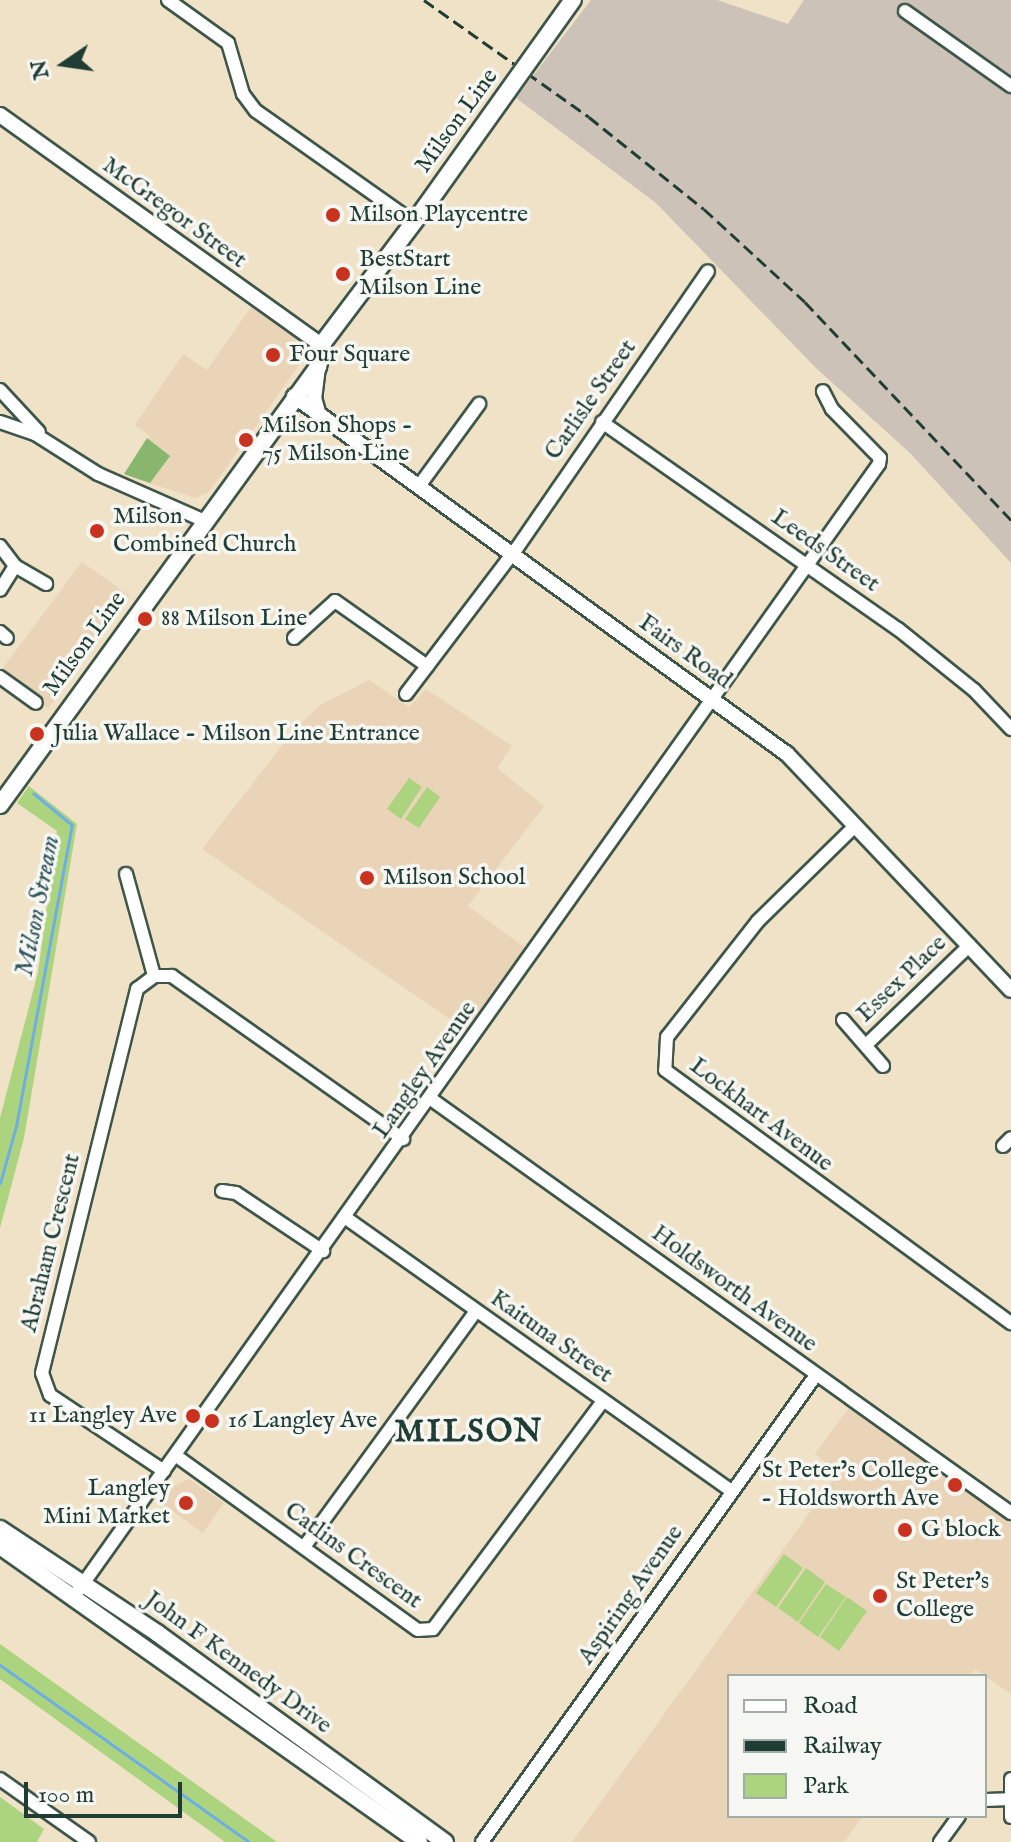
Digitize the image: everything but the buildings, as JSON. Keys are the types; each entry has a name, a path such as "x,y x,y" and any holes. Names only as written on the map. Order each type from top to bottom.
{"main road":[{"name":"Milson Line","path":"294,396 295,380 419,216 573,0"},
{"name":"Milson Line","path":"0,805 203,520 318,367 323,346"},
{"name":"John F Kennedy Drive","path":"0,1529 271,1726 445,1842"},
{"name":"John F Kennedy Drive","path":"0,1546 79,1589"},
{"name":"John F Kennedy Drive","path":"271,1726 419,1842"}],"street":[{"path":"168,0 228,43 243,94 256,111 419,216"},
{"path":"905,11 1011,86"},
{"name":"McGregor Street","path":"0,115 323,346"},
{"name":"Carlisle Street","path":"406,694 512,554 708,271"},
{"path":"318,367 314,398 319,416"},
{"path":"0,390 47,440"},
{"name":"Langley Avenue","path":"79,1589 403,1139 879,464 823,391"},
{"name":"Fairs Road","path":"294,396 787,754 1011,990"},
{"path":"419,486 479,404"},
{"path":"0,422 47,440 98,474 203,520"},
{"name":"Leeds Street","path":"602,422 920,646 974,690 1011,729"},
{"path":"0,546 15,566 46,584"},
{"path":"0,590 15,566"},
{"path":"294,638 335,601 427,666"},
{"path":"0,677 36,703"},
{"name":"Lockhart Avenue","path":"855,826 758,921 667,1037 665,1070 1011,1323"},
{"path":"126,874 154,976 172,976 403,1139"},
{"name":"Essex Place","path":"866,1045 970,945"},
{"name":"Abraham Crescent","path":"154,976 137,989 42,1373 50,1395 164,1471"},
{"name":"Essex Place","path":"843,1020 883,1066"},
{"name":"Holdsworth Avenue","path":"431,1099 1011,1513"},
{"path":"222,1191 236,1193 323,1251"},
{"name":"Kaituna Street","path":"346,1218 732,1491"},
{"path":"304,1547 476,1311"},
{"name":"Aspiring Avenue","path":"482,1842 816,1375"},
{"name":"Catlins Crescent","path":"175,1455 418,1630 433,1629 603,1401"},
{"path":"0,1779 89,1842"},
{"path":"1011,1779 1011,1817"},
{"path":"987,1800 1010,1799"},
{"path":"940,1842 958,1818"}],"shaded area":[{"path":"591,0 717,0 788,24 804,0 1011,0 1011,563 910,453 816,368 656,203 516,98"},
{"path":"251,307 306,346 307,354 209,492 196,498 127,476 150,436 135,425 183,354 207,370"},
{"path":"82,562 129,595 48,709 0,672"},
{"name":"Milson School","path":"369,680 409,707 426,689 512,746 497,768 544,806 468,906 527,949 466,1030 202,849 293,731 320,705"},
{"name":"St Peter's College","path":"850,1406 1011,1523 1011,1694 987,1677 987,1674 975,1669 971,1674 727,1674 727,1818 862,1818 844,1842 572,1842 838,1473 815,1454"},
{"path":"189,1479 224,1503 203,1533 161,1503 174,1486"}],"green space":[{"path":"147,438 170,456 150,483 124,474"},
{"path":"409,778 422,787 401,819 387,809"},
{"path":"29,786 77,824 24,1138 0,1228 0,1118 38,972 57,831 17,803"},
{"path":"427,787 440,797 419,828 405,819"},
{"path":"784,1554 803,1568 776,1607 756,1593"},
{"path":"806,1568 825,1582 798,1622 778,1608"},
{"path":"826,1584 846,1597 818,1637 799,1623"},
{"path":"847,1597 867,1611 839,1651 820,1637"},
{"path":"0,1644 277,1842 225,1842 0,1679"},
{"path":"0,1797 44,1829 37,1842 0,1842"}],"waterway":[{"name":"Milson Stream","path":"0,1183 16,1126 72,825 33,793"},
{"name":"Milson Stream","path":"0,1665 249,1842"}],"railway":[{"path":"424,0 589,117 704,209 805,302 1011,520"}],"place":[{"name":"Milson Playcentre","path":"333,215"},
{"name":"BestStart Milson Line","path":"343,274"},
{"name":"Four Square","path":"273,355"},
{"name":"Milson Shops - 75 Milson Line","path":"246,440"},
{"name":"Milson Combined Church","path":"97,531"},
{"name":"88 Milson Line","path":"145,619"},
{"name":"Julia Wallace - Milson Line Entrance","path":"37,734"},
{"name":"Milson School","path":"367,878"},
{"name":"11 Langley Ave","path":"193,1416"},
{"name":"16 Langley Ave","path":"212,1421"},
{"name":"St Peter’s College - Holdsworth Ave","path":"955,1485"},
{"name":"Langley Mini Market","path":"186,1503"},
{"name":"G block","path":"905,1530"},
{"name":"St Peter's College","path":"880,1596"}],"district":[{"name":"MILSON","path":"469,1433"}]}
